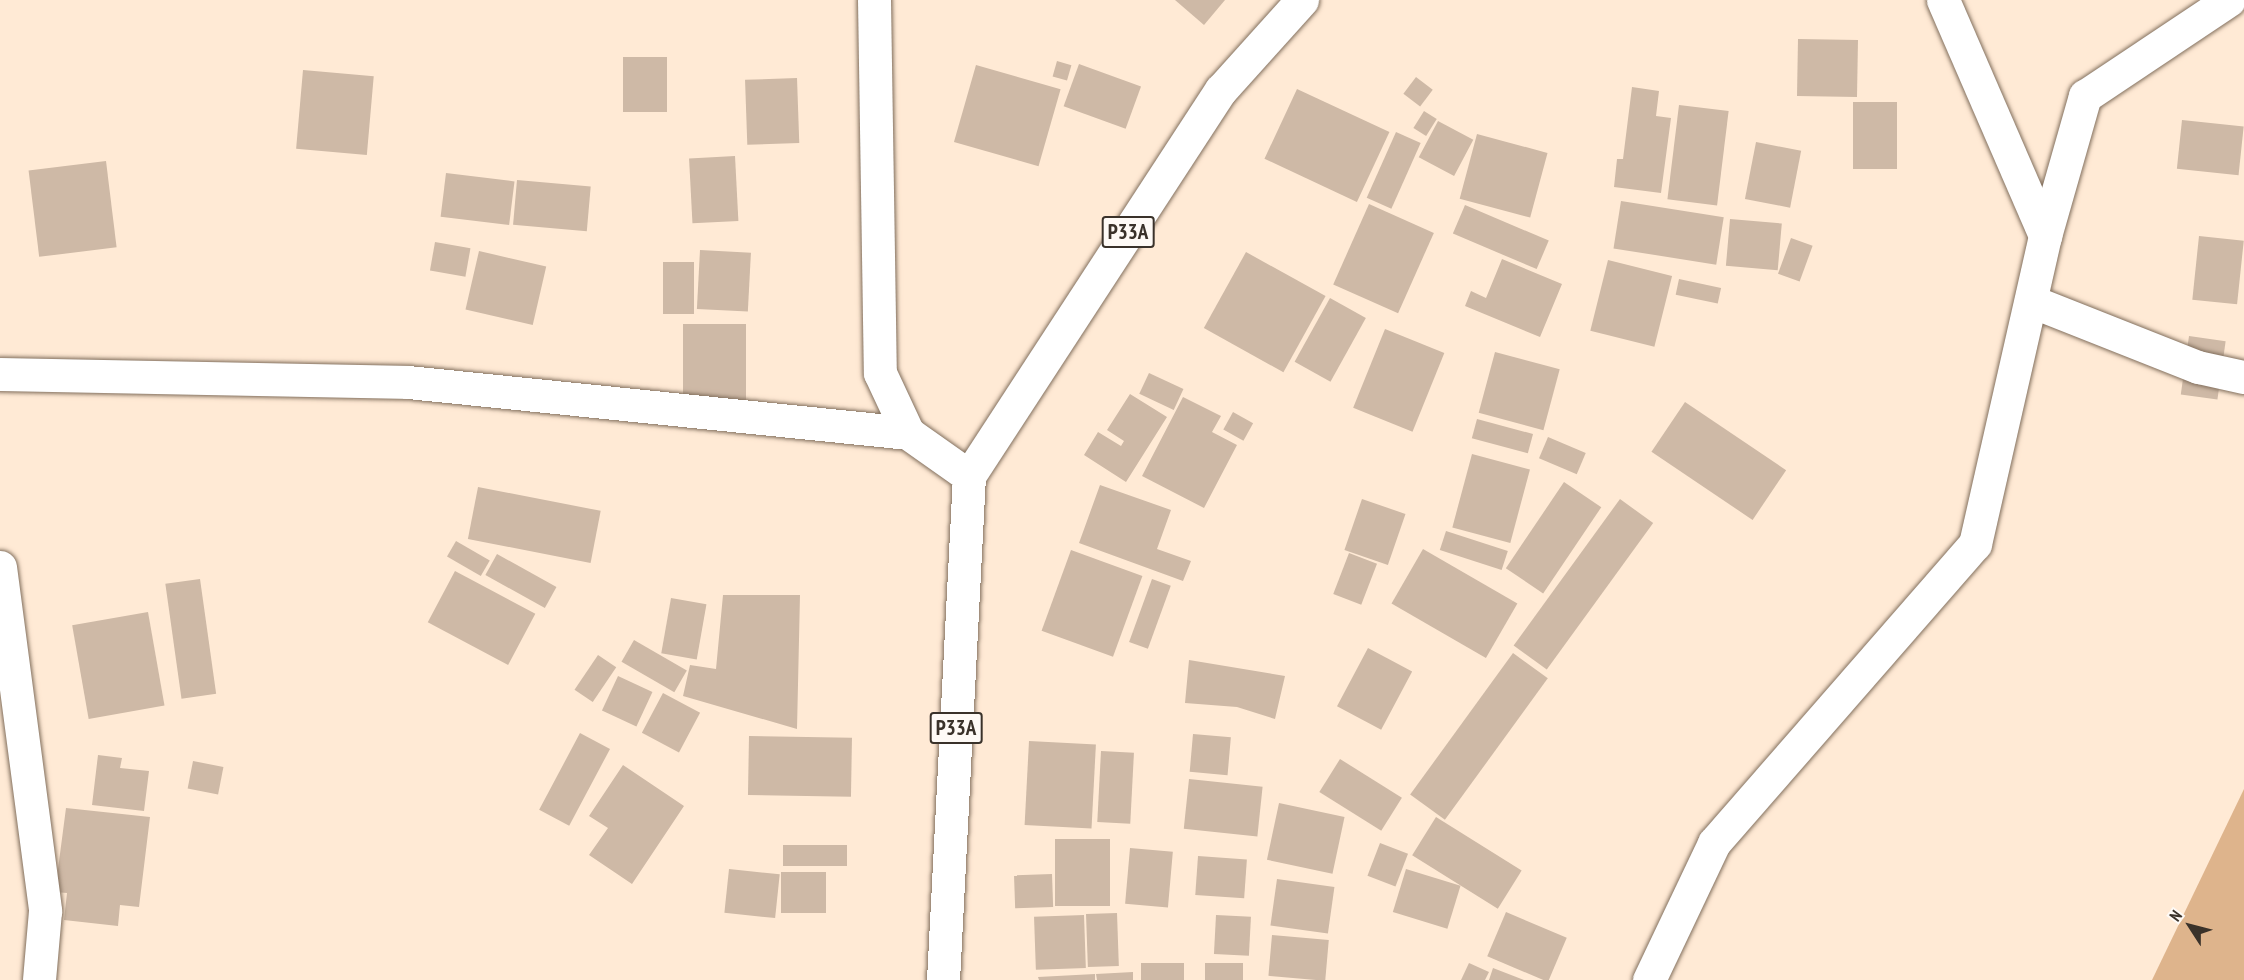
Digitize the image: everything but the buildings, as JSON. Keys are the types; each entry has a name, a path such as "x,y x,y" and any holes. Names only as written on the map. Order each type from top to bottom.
{"street":[{"path":"874,0 880,373 908,433"},
{"name":"P33A","path":"943,980 969,476 1221,90 1302,0"},
{"path":"1943,0 2045,236"},
{"path":"1649,980 1714,843 1975,544 2045,236 2085,96 2229,0"},
{"path":"2031,301 2198,367 2244,377"},
{"path":"0,374 408,382 908,433 969,476"},
{"path":"0,567 45,910 39,980"}],"shaded area":[{"path":"2244,789 2244,980 2152,980"}]}
